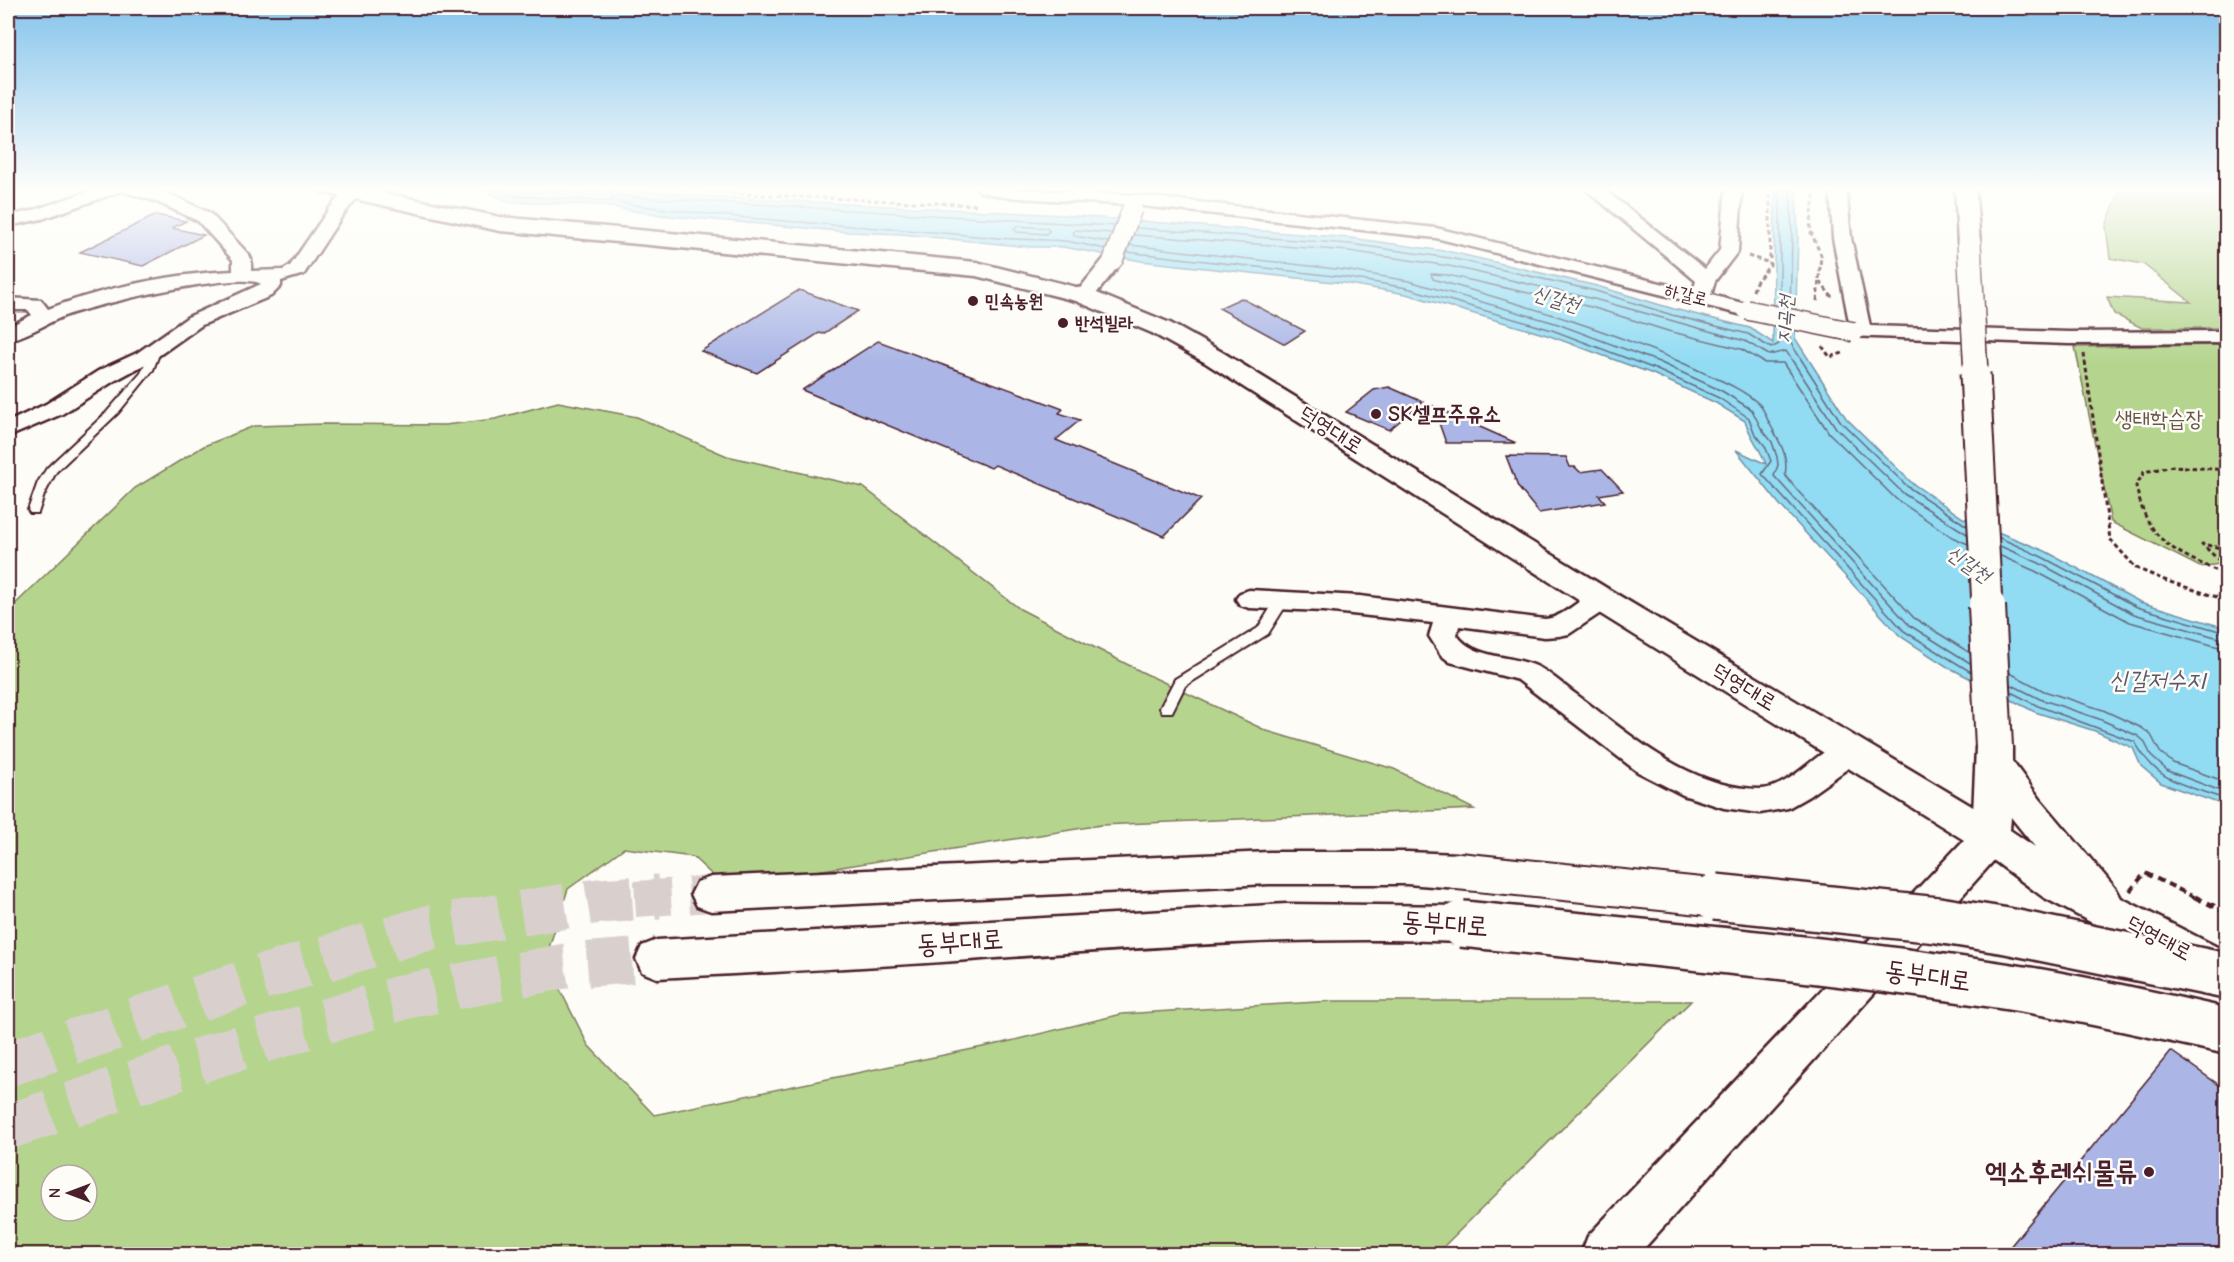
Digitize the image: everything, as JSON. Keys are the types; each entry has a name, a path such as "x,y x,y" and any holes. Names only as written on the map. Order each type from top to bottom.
{"main road":[{"name":"덕영대로","path":"732,246 976,269 1084,296 1161,328 1213,357 1602,600 1991,837 2057,885 2226,975"},
{"path":"1606,1254 1991,837 1994,755 1969,246"},
{"path":"1994,755 2081,878 2113,913"},
{"path":"711,894 1269,868 1458,870 1938,920 2226,975"},
{"name":"동부대로","path":"657,959 951,943 1216,924 1395,920 1462,924 1901,971 2026,990 2182,1020 2226,1031"}],"street":[{"path":"230,246 242,259 242,275"},
{"path":"8,334 37,319 107,297 171,284 242,275 289,275 297,270 313,246"},
{"path":"1084,296 1113,260 1118,246"},
{"name":"하갈로","path":"1489,246 1747,310 1858,332 2057,338 2226,337"},
{"path":"1664,246 1706,280"},
{"path":"1701,298 1706,280 1729,251 1729,246"},
{"path":"1843,246 1858,332"},
{"path":"8,430 54,409 106,376 156,349 195,321 268,289 272,286 271,275"},
{"path":"8,304 34,304 37,319"},
{"path":"1249,599 1347,603 1529,626 1559,627 1602,600"},
{"path":"1449,615 1443,636 1451,648 1470,658 1517,668 1527,673 1649,764 1694,787 1743,801 1777,799 1798,788 1850,751"}],"lane":[{"path":"8,326 37,319"},
{"path":"34,510 46,478 56,463 111,413 150,368 156,349"},
{"path":"1167,708 1180,683 1263,631 1283,599"}],"path":[{"path":"1747,310 1756,282 1770,265 1770,246"},
{"path":"1817,246 1821,255 1820,281"},
{"path":"2083,345 2110,539 2136,568 2167,581 2226,600"},
{"path":"2226,470 2173,466 2144,472 2136,486 2139,501 2157,537 2171,549 2226,575"},
{"path":"2226,549 2202,544 2226,567"},
{"path":"2113,913 2145,873 2226,912"}],"green space":[{"path":"2108,246 2226,246 2226,328 2142,328 2114,314 2107,297 2191,302 2143,264 2110,258"},
{"name":"생태학습장","path":"2226,345 2226,563 2200,567 2111,522 2075,347"},
{"path":"558,402 637,417 727,456 863,487 1020,609 1142,672 1267,731 1394,769 1474,809 1101,825 724,886 693,857 624,848 568,889 545,960 588,1045 654,1115 1002,1043 1122,1014 1334,1001 1691,1001 1436,1254 8,1254 8,611 135,488 204,446 254,426 445,425 495,419"}],"water":[{"path":"1019,246 1407,246 1451,252 1597,286 1750,328 1773,343 1774,246 1798,246 1795,338 1846,418 1912,483 1963,518 2045,551 2140,602 2226,628 2226,841 2218,803 2161,783 2141,766 2133,748 2095,731 2035,712 1946,666 1900,636 1780,505 1736,450 1766,464 1745,421 1716,403 1653,374 1550,336 1406,294 1343,283 1141,261 1063,247"}],"building":[{"path":"93,246 183,246 143,266 80,252"},
{"path":"799,290 858,311 757,373 701,351"},
{"path":"1241,298 1305,331 1285,344 1219,308"},
{"path":"878,341 1063,409 1059,413 1080,420 1056,440 1201,499 1164,536 995,465 991,468 802,390"},
{"path":"1389,387 1423,402 1389,430 1346,412 1374,390"},
{"path":"1433,406 1516,443 1446,443"},
{"path":"1506,456 1566,457 1570,467 1575,467 1580,472 1602,469 1623,491 1599,495 1605,502 1539,513 1518,487"},
{"name":"엑소후레쉬물류","path":"2171,1051 2226,1090 2226,1254 2004,1254"}],"tunnel":[{"path":"635,899 711,894"},
{"path":"8,1064 253,980 428,928 599,901 659,897"},
{"path":"8,1127 212,1056 407,996 565,966 657,959"}],"place":[{"name":"민속농원","path":"973,301"},
{"name":"반석빌라","path":"1063,323"},
{"name":"SK셀프주유소","path":"1376,414"},
{"name":"엑소후레쉬물류","path":"2149,1172"}],"water label":[{"name":"신갈천","path":"1556,299"},
{"name":"지곡천","path":"1785,319"},
{"name":"신갈천","path":"1969,564"},
{"name":"신갈저수지","path":"2157,680"}]}
